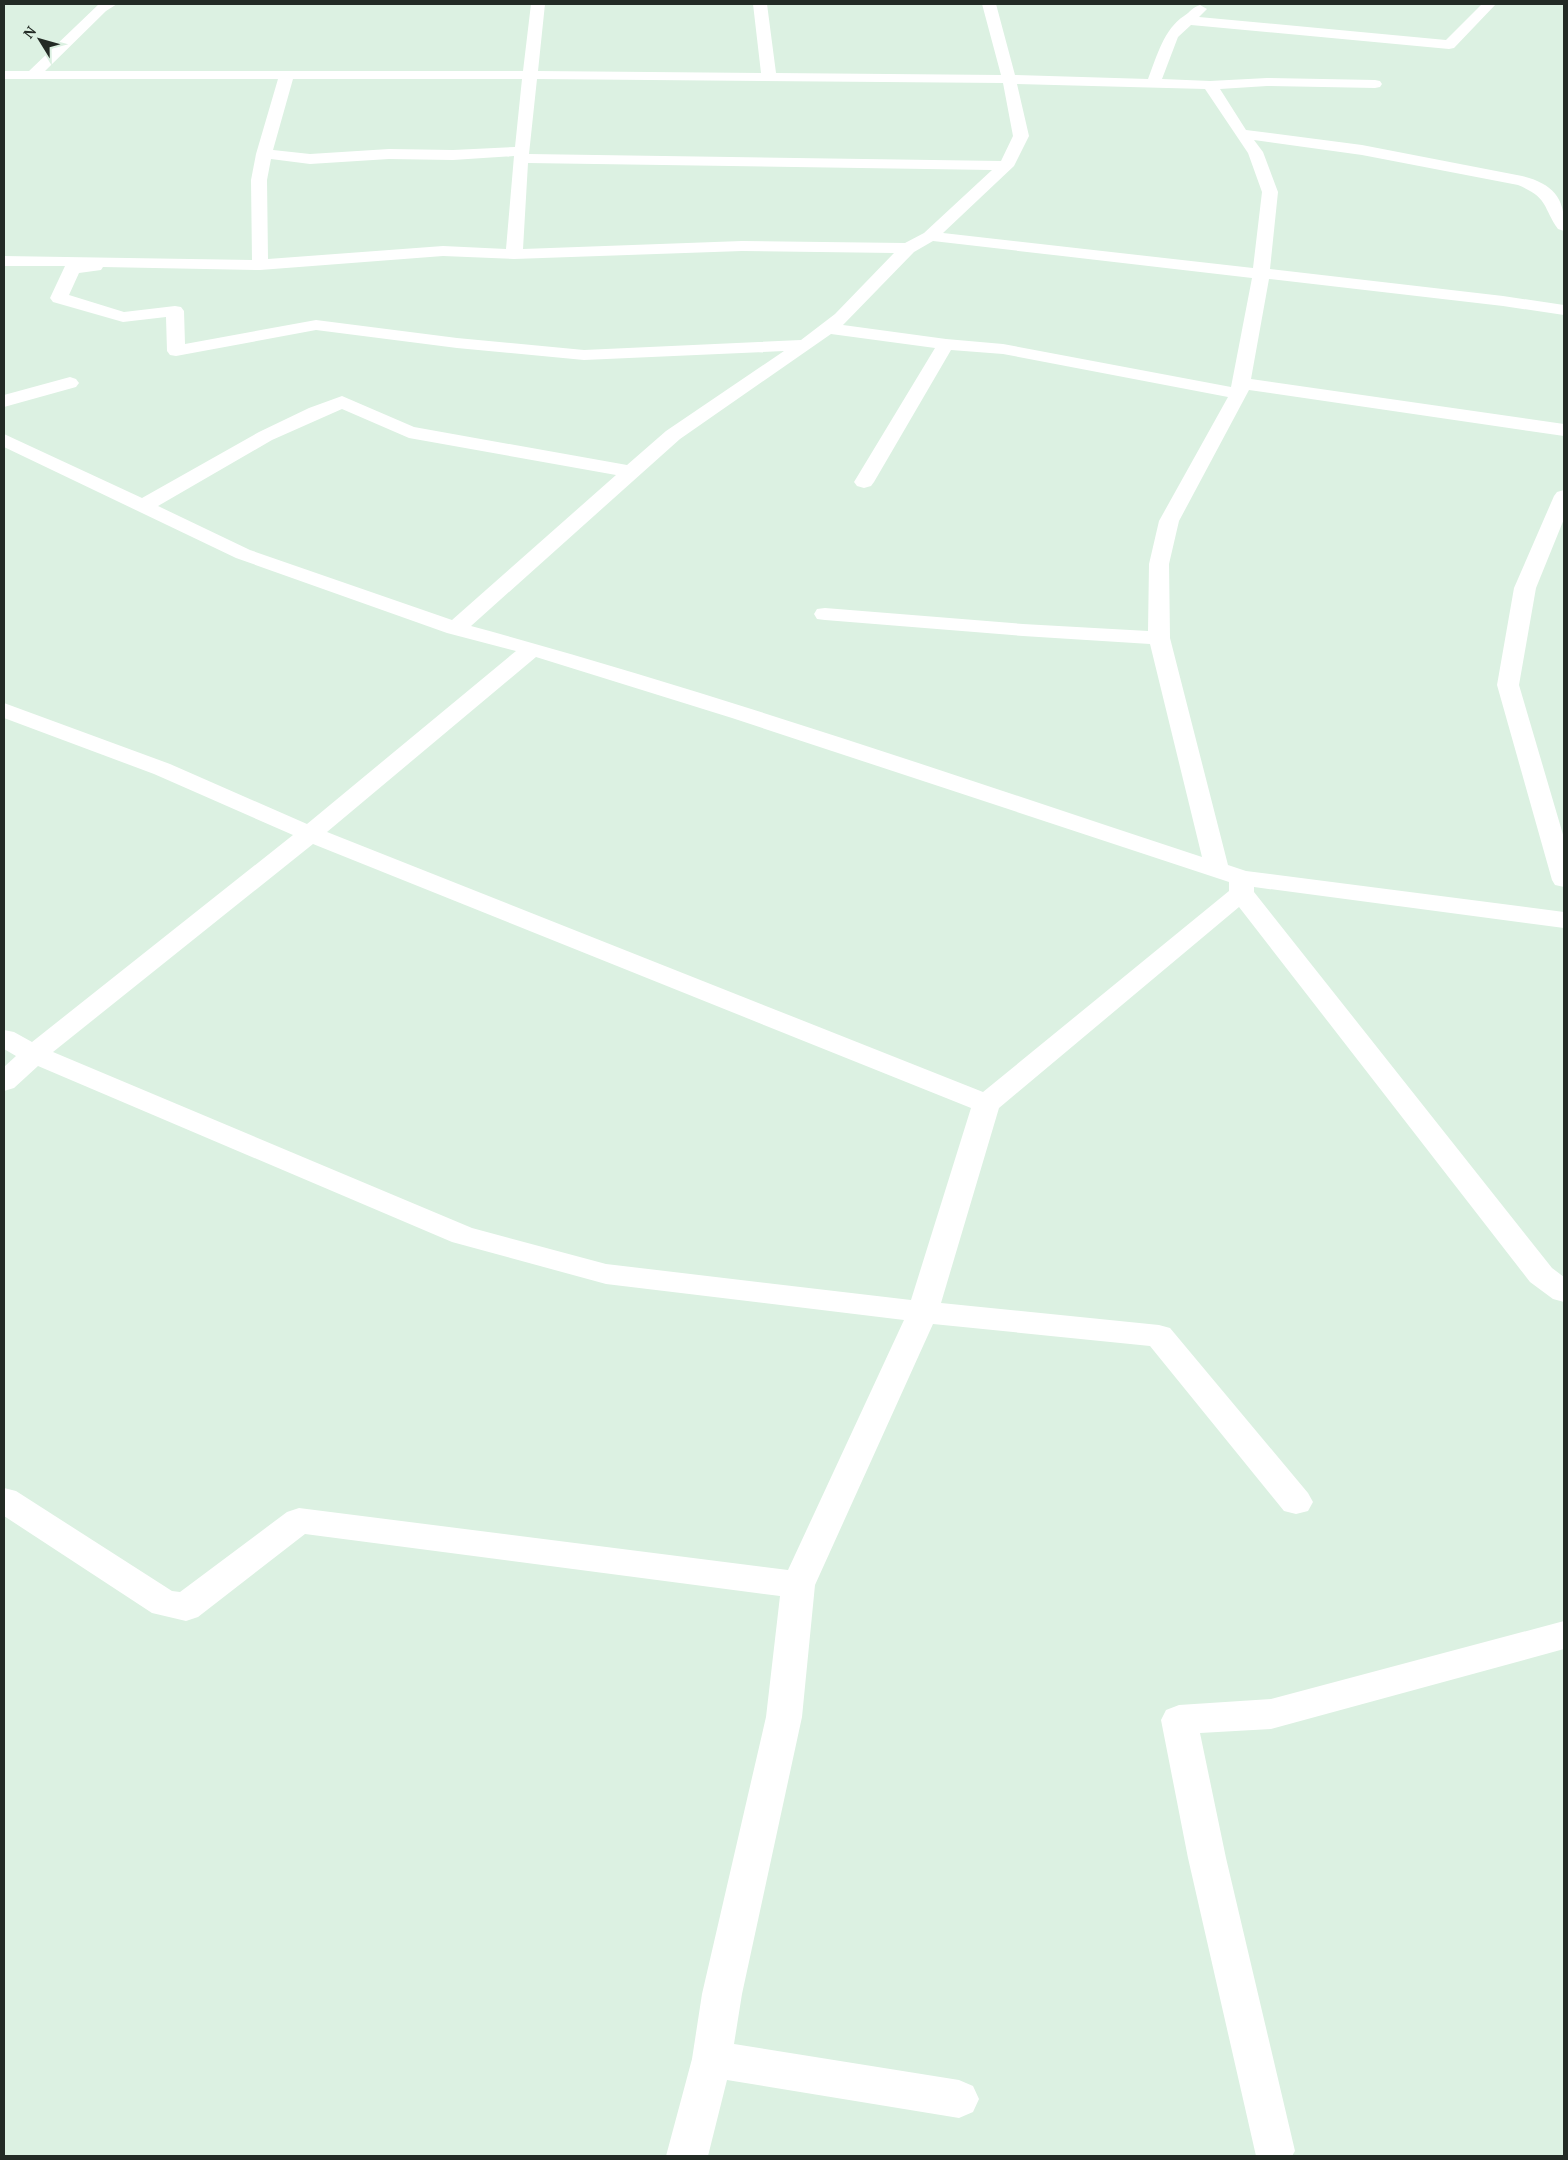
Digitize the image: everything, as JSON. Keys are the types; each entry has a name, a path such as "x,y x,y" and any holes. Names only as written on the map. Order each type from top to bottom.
{"street":[{"path":"34,74 101,8 110,4"},
{"path":"514,254 522,154 532,75 538,4"},
{"path":"760,4 769,78"},
{"path":"455,628 673,435 805,345 841,318 908,248 930,236 1006,166 1021,136 1009,79 989,4"},
{"path":"1153,84 1172,35 1186,20 1206,4"},
{"path":"1186,20 1449,45 1489,4"},
{"path":"260,265 259,180 264,154 287,74"},
{"path":"4,75 532,75 1009,79 1210,86 1267,82 1375,84"},
{"path":"1210,86 1240,134 1255,152 1270,192 1261,274 1241,388 1169,521 1159,564 1159,638 1233,880 1541,1274 1564,1292"},
{"path":"1240,134 1362,150 1522,181 1539,187 1550,195 1564,226"},
{"path":"264,154 310,159 390,154 522,154 1006,166"},
{"path":"930,236 1564,310"},
{"path":"4,261 260,265 443,251 514,254 742,246 908,248"},
{"path":"138,262 72,268 58,298 123,317 175,311 176,351 316,325 457,343 584,355 805,345"},
{"path":"828,328 946,344 1003,349 1241,388 1564,430"},
{"path":"864,482 946,344"},
{"path":"4,401 70,383"},
{"path":"144,506 248,443 322,409 342,402 409,432 631,472"},
{"path":"4,440 243,554 455,628 532,649 740,713 1233,880 1564,920"},
{"path":"1564,496 1525,588 1508,685 1564,880"},
{"path":"825,614 1023,630 1159,638"},
{"path":"4,1082 34,1054 310,834 532,649"},
{"path":"4,710 162,769 310,834 986,1104"},
{"path":"686,2156 712,2059 722,1994 784,1717 798,1585 923,1312 986,1104 1233,880"},
{"path":"4,1038 34,1054 462,1235 606,1274 923,1312 1159,1336 1296,1502"},
{"path":"4,1500 164,1603 186,1607 299,1521 798,1585"},
{"path":"1274,2150 1207,1858 1179,1720 1271,1714 1564,1635"},
{"path":"712,2059 960,2099"}]}
